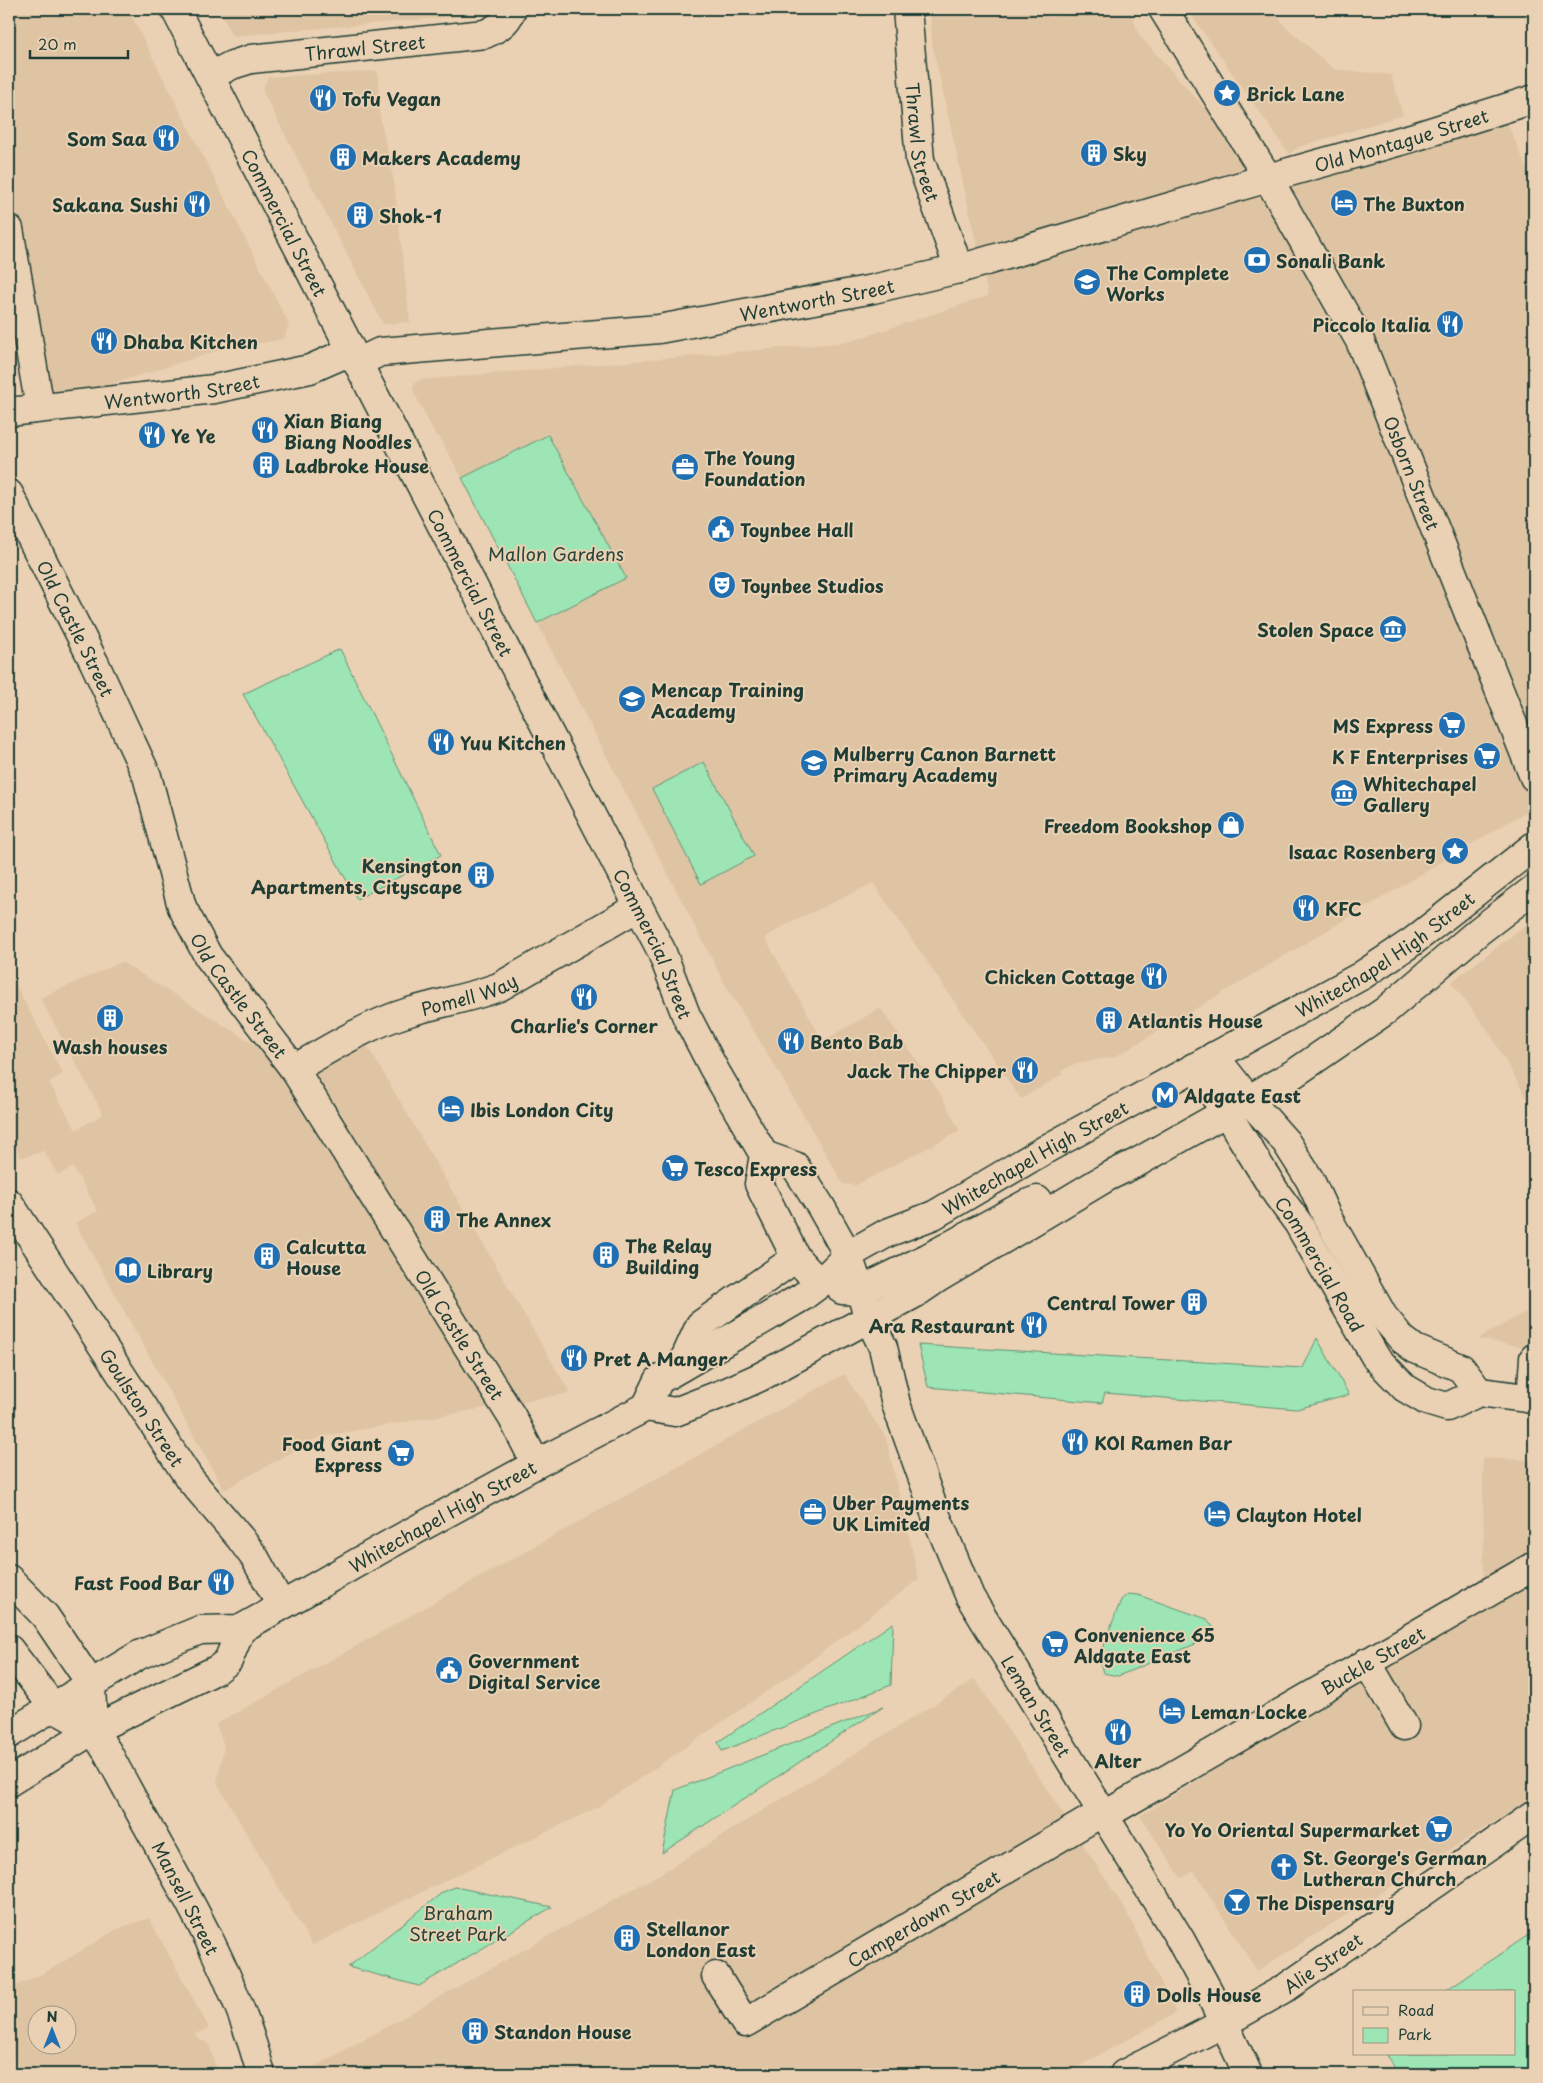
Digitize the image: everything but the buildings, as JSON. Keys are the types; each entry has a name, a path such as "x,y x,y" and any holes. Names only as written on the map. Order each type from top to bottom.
{"main road":[{"name":"Commercial Street","path":"175,9 661,950 686,1015 714,1069 764,1155"},
{"name":"Thrawl Street","path":"210,76 232,65 251,59 485,34 498,28 508,19 512,9"},
{"name":"Thrawl Street","path":"907,9 920,160 959,268"},
{"path":"1163,9 1268,178"},
{"name":"Old Montague Street","path":"1268,178 1411,138 1534,100"},
{"name":"Wentworth Street","path":"9,412 214,389 380,352 659,329 873,289 959,268 1268,178"},
{"name":"Osborn Street","path":"1268,178 1360,341 1534,777"},
{"path":"9,229 40,408"},
{"name":"Old Castle Street","path":"9,494 94,662 147,776 182,907 208,956 294,1069 512,1417 536,1464"},
{"name":"Whitechapel High Street","path":"646,1408 658,1380 802,1298 818,1286 848,1255 887,1233 934,1215 1048,1148 1361,976 1388,959 1534,846"},
{"name":"Whitechapel High Street","path":"9,1734 139,1655 200,1630 241,1629 536,1464 646,1408 674,1412 729,1391 766,1374 916,1293 1107,1177 1138,1162 1295,1073 1385,1011 1479,931 1534,889"},
{"name":"Pomell Way","path":"294,1069 385,1021 408,1012 478,995 498,987 638,907"},
{"name":"Commercial Road","path":"1204,1061 1237,1105 1276,1194 1298,1223 1376,1358 1405,1388 1427,1401 1447,1408 1479,1392 1460,1368 1415,1349 1402,1339 1383,1316 1326,1215 1310,1180 1291,1150 1237,1105"},
{"path":"848,1255 795,1166 764,1155 759,1184 796,1258 809,1272 818,1286 838,1290 860,1291 1026,1204 1107,1177"},
{"name":"Goulston Street","path":"9,1204 189,1478 255,1558 281,1605"},
{"name":"Leman Street","path":"848,1255 869,1318 883,1347 896,1404 958,1571 970,1597 1180,1939 1224,2023 1248,2074"},
{"path":"681,1367 700,1325 796,1258"},
{"path":"1479,1392 1533,1399 1534,1358"},
{"name":"Buckle Street","path":"1104,1813 1534,1566"},
{"path":"9,1579 45,1616 91,1684 93,1730"},
{"path":"9,1782 93,1730 218,1669 228,1661 241,1629"},
{"path":"9,1649 54,1708 93,1730"},
{"path":"1367,1662 1404,1726"},
{"name":"Mansell Street","path":"93,1730 108,1753 187,1897 244,2017 261,2074"},
{"name":"Camperdown Street","path":"716,1976 745,2023 1104,1813"},
{"name":"Alie Street","path":"1124,2074 1224,2023 1284,1989 1534,1815"}],"shaded area":[{"path":"9,9 128,9 289,324 284,339 223,349 58,401 44,381 9,202"},
{"path":"219,9 480,9 474,15 232,36"},
{"path":"930,9 1047,9 1050,17 1089,9 1130,9 1139,35 1268,178 1502,110 1534,185 1534,807 1115,1057 1076,1063 1062,1071 1063,1074 1021,1099 873,883 784,926 765,938 823,1041 880,1008 940,1093 960,1131 856,1185 843,1184 726,986 462,478 438,435 436,436 414,393 413,387 420,380 848,342 988,296 932,43"},
{"path":"1187,9 1274,9 1284,25 1334,69 1391,75 1403,115 1299,147 1289,154"},
{"path":"378,71 379,112 394,182 410,322 383,324 262,90 268,77"},
{"path":"1534,919 1534,1111 1489,1032 1451,982"},
{"path":"122,962 294,1069 360,1033 570,1393 319,1437 224,1490 75,1223 98,1211 73,1167 58,1175 44,1151 21,1158 9,1135 9,980 12,978 63,1074 49,1082 76,1130 103,1114 40,998"},
{"path":"1534,1307 1534,1349 1478,1339"},
{"path":"844,1374 886,1438 919,1579 801,1668 598,1807 312,1945 217,1783 224,1746 216,1724"},
{"path":"1483,1458 1534,1460 1534,1797 1257,1971 1194,1871 1181,1878 1140,1816 1484,1603"},
{"path":"975,1679 1125,1909 1176,2013 1065,2074 315,2074 314,2067 665,1871"},
{"path":"149,1918 209,2028 195,2034 199,2039 209,2044 218,2074 13,2074 19,2071 9,2048 9,1989 48,1971 117,1929"}],"green space":[{"name":"Mallon Gardens","path":"548,435 626,578 537,623 462,478"},
{"path":"340,649 441,855 357,899 243,694"},
{"path":"704,762 754,856 701,884 652,789"},
{"path":"1317,1338 1349,1395 1297,1409 1105,1393 1102,1403 928,1387 918,1345 1303,1368"},
{"path":"1128,1594 1138,1595 1207,1619 1214,1628 1210,1638 1118,1676 1103,1673 1099,1657 1121,1600"},
{"path":"893,1623 891,1685 722,1751 718,1742"},
{"path":"883,1707 662,1853 675,1790"},
{"name":"Braham Street Park","path":"455,1887 552,1907 419,1986 348,1967 443,1892"},
{"path":"1533,1932 1534,2074 1398,2074 1388,2056 1516,2056 1516,1990 1446,1990"}],"place":[{"name":"Brick Lane","path":"1227,93"},
{"name":"Tofu Vegan","path":"323,98"},
{"name":"Som Saa","path":"166,138"},
{"name":"Sky","path":"1094,153"},
{"name":"Makers Academy","path":"343,157"},
{"name":"The Buxton","path":"1344,203"},
{"name":"Sakana Sushi","path":"197,204"},
{"name":"Shok-1","path":"360,215"},
{"name":"Sonali Bank","path":"1257,260"},
{"name":"The Complete Works","path":"1087,282"},
{"name":"Piccolo Italia","path":"1450,324"},
{"name":"Dhaba Kitchen","path":"104,341"},
{"name":"Xian Biang Biang Noodles","path":"265,430"},
{"name":"Ye Ye","path":"152,435"},
{"name":"Ladbroke House","path":"266,465"},
{"name":"The Young Foundation","path":"685,467"},
{"name":"Toynbee Hall","path":"721,529"},
{"name":"Toynbee Studios","path":"722,585"},
{"name":"Stolen Space","path":"1393,629"},
{"name":"Mencap Training Academy","path":"632,699"},
{"name":"MS Express","path":"1452,725"},
{"name":"Yuu Kitchen","path":"441,742"},
{"name":"K F Enterprises","path":"1487,756"},
{"name":"Mulberry Canon Barnett Primary Academy","path":"814,763"},
{"name":"Whitechapel Gallery","path":"1344,793"},
{"name":"Freedom Bookshop","path":"1231,825"},
{"name":"Isaac Rosenberg","path":"1455,851"},
{"name":"Kensington Apartments, Cityscape","path":"481,875"},
{"name":"KFC","path":"1306,908"},
{"name":"Chicken Cottage","path":"1154,976"},
{"name":"Charlie's Corner","path":"584,997"},
{"name":"Wash houses","path":"110,1018"},
{"name":"Atlantis House","path":"1109,1020"},
{"name":"Bento Bab","path":"791,1041"},
{"name":"Jack The Chipper","path":"1025,1070"},
{"name":"Aldgate East","path":"1165,1095"},
{"name":"Ibis London City","path":"451,1109"},
{"name":"Tesco Express","path":"675,1168"},
{"name":"The Annex","path":"437,1219"},
{"name":"The Relay Building","path":"606,1255"},
{"name":"Calcutta House","path":"267,1256"},
{"name":"Library","path":"128,1270"},
{"name":"Central Tower","path":"1194,1302"},
{"name":"Ara Restaurant","path":"1034,1325"},
{"name":"Pret A Manger","path":"574,1358"},
{"name":"KOI Ramen Bar","path":"1075,1442"},
{"name":"Food Giant Express","path":"401,1453"},
{"name":"Uber Payments UK Limited","path":"813,1512"},
{"name":"Clayton Hotel","path":"1217,1514"},
{"name":"Fast Food Bar","path":"221,1582"},
{"name":"Convenience 65 Aldgate East","path":"1055,1644"},
{"name":"Government Digital Service","path":"449,1670"},
{"name":"Leman Locke","path":"1172,1711"},
{"name":"Alter","path":"1118,1732"},
{"name":"Yo Yo Oriental Supermarket","path":"1439,1829"},
{"name":"St. George's German Lutheran Church","path":"1284,1867"},
{"name":"The Dispensary","path":"1237,1902"},
{"name":"Stellanor London East","path":"627,1938"},
{"name":"Dolls House","path":"1137,1994"},
{"name":"Standon House","path":"475,2031"}]}
